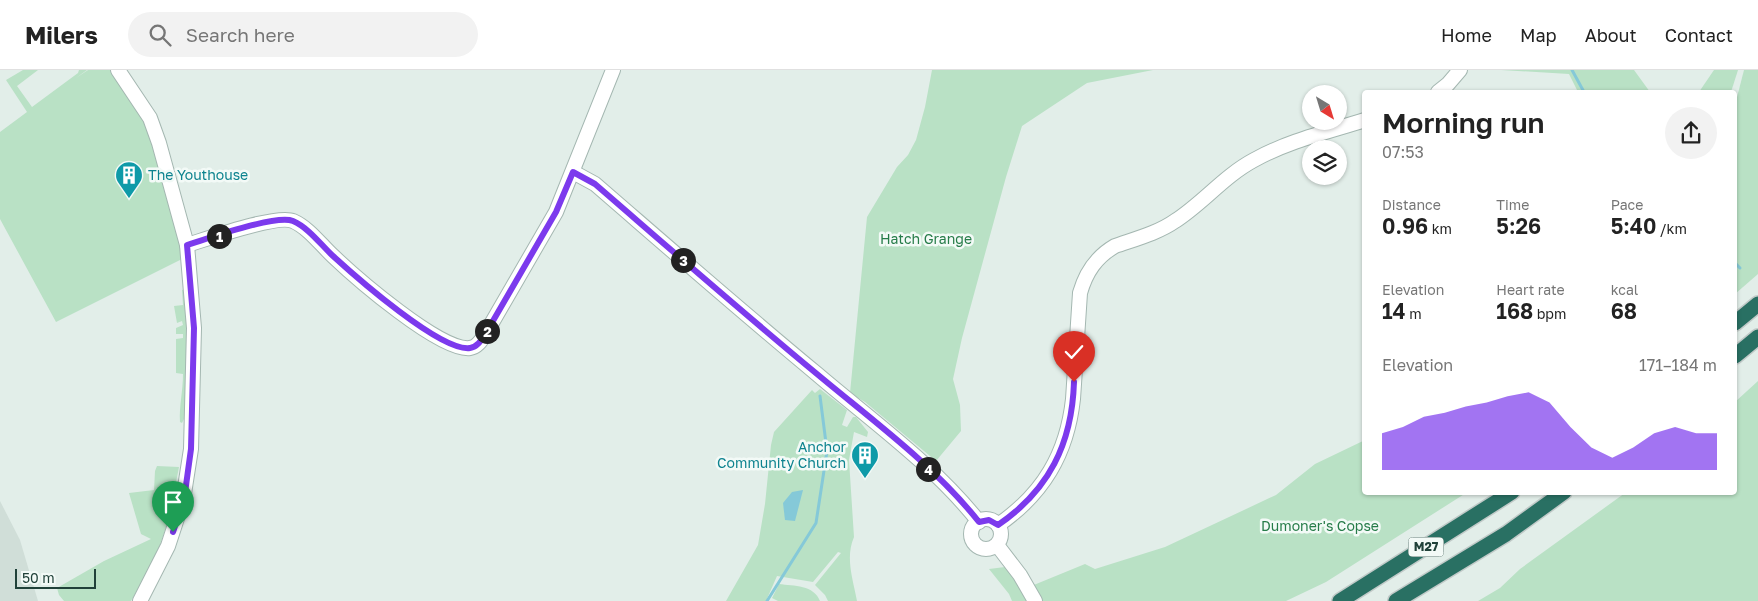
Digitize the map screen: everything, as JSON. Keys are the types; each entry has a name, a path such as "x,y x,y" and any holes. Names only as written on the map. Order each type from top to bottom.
{"highway":[{"path":"1737,321 1758,304"},
{"path":"1737,354 1758,337"},
{"name":"M27","path":"1340,601 1507,495"},
{"name":"M27","path":"1396,601 1506,534 1560,495"}],"street":[{"path":"118,70 150,118 159,143 187,245 194,328 191,449 184,500 168,546 140,601"},
{"path":"187,245 274,220 292,221 306,229 362,284 404,315 456,347 471,348 480,343 556,212 613,70"},
{"path":"1440,90 1460,70"},
{"path":"998,525 1011,516 1038,489 1054,466 1065,442 1073,400 1080,293 1088,271 1100,256 1116,246 1173,222 1229,176 1253,160 1292,143 1362,121"},
{"path":"573,172 595,184 894,438 962,501 979,522"},
{"path":"989,520 998,525 1001,535 996,545 988,549 975,543 972,537 972,530 979,522 989,520"},
{"path":"996,545 1020,575 1035,601"}],"shaded area":[{"path":"0,501 20,540 38,601 0,601"}],"green space":[{"path":"23,70 38,70 17,86 32,107 78,73 79,70 87,70 76,78 88,70 110,70 146,120 180,243 182,259 56,322 0,219 0,132 27,112 6,80"},
{"name":"Hatch Grange","path":"932,70 1153,70 1087,83 1022,126 1006,177 962,338 953,379 960,405 961,431 936,461 865,402 850,393 867,217 897,167 908,155 916,140"},
{"path":"1501,70 1634,70 1649,90 1577,90 1569,74"},
{"path":"1714,70 1738,70 1732,90 1700,90"},
{"path":"1744,70 1758,70 1758,274 1737,292 1737,97"},
{"path":"186,289 186,370 184,419 182,423 180,422 180,416 183,374 176,373 176,339 183,338 183,334 176,334 176,328 183,325 182,321 177,323 174,306 183,305 182,290"},
{"path":"1758,381 1758,601 1478,601 1500,588 1520,569 1622,495 1737,495 1737,400"},
{"path":"820,389 847,410 842,425 847,427 853,417 856,417 868,432 867,437 854,432 849,460 854,537 851,545 850,561 857,601 828,601 815,585 841,553 838,552 813,582 777,576 766,601 726,601 758,545 774,432 812,390 815,393"},
{"name":"Dumoner's Copse","path":"1362,441 1362,495 1463,495 1326,582 1286,601 1012,601 1009,594 989,569 1005,567 1024,589 1085,564 1095,569 1165,547 1276,495 1315,464"},
{"path":"157,466 179,467 161,542 151,565 131,601 64,601 59,595 57,588 104,561 151,539 141,534 129,493 154,490"},
{"path":"779,584 808,589 820,601 778,601 772,598"}],"water":[{"path":"803,490 795,521 785,520 783,503 792,492"}],"waterway":[{"path":"1572,70 1583,90"},
{"path":"1737,265 1740,268"},
{"path":"767,601 816,523 827,451 820,396"}],"place":[{"name":"The Youthouse","path":"129,199"},
{"name":"Anchor Community Church","path":"865,479"}],"route":[{"path":"173,532 184,500 191,449 194,328 187,245 274,220 292,221 306,229 362,284 404,315 456,347 471,348 480,343 486,333 556,212 573,172 595,184 856,406 962,501 979,522 989,520 998,525 1022,506 1046,478 1065,442 1071,416 1074,382"}]}
